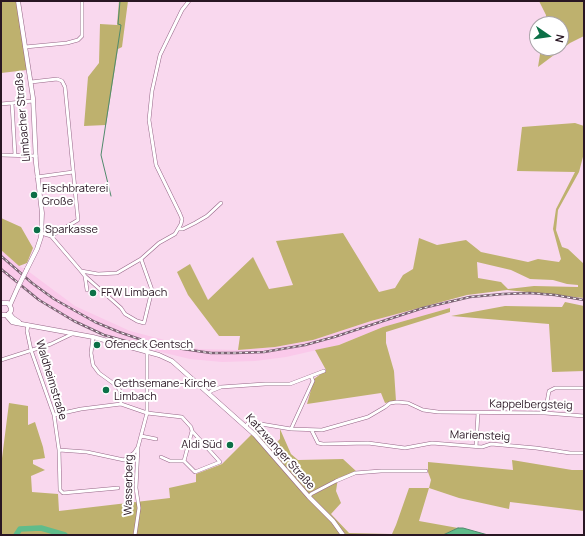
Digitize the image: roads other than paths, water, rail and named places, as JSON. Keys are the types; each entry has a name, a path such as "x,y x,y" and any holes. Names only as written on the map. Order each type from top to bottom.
{"main road":[{"name":"Limbacher Straße","path":"5,314 11,311 10,305 37,249 41,233 42,213 37,177 31,82 18,1"},
{"name":"Limbacher Straße","path":"3,302 15,294"},
{"path":"3,302 10,305"},
{"name":"Katzwanger Straße","path":"5,314 12,322 93,337 159,355 172,361 255,434 309,497 333,521 343,535"}],"street":[{"path":"25,47 67,43 78,40 82,36 82,1"},
{"path":"81,271 98,274 117,273 141,259 159,243 175,234 179,229 182,219 156,165 149,120 152,91 160,55 182,10 189,1"},
{"path":"31,82 57,79 62,80 65,87 78,220 51,236"},
{"path":"1,104 33,101"},
{"path":"12,103 15,155"},
{"path":"1,155 36,156"},
{"path":"37,177 73,172"},
{"path":"179,229 183,229 207,216 221,203"},
{"path":"41,233 51,236 85,276 121,308 125,314 144,323 152,290 141,259"},
{"path":"85,276 87,290"},
{"name":"Waldheimstraße","path":"28,325 27,331 32,350 54,415 59,450 60,490 63,493 118,488"},
{"path":"1,360 50,344 74,333"},
{"path":"93,337 91,353 93,365 99,373 117,386 120,391 121,404"},
{"name":"Wasserberg","path":"135,535 139,508 136,488 138,447 147,413 147,352"},
{"path":"209,394 221,386 290,384 324,371"},
{"path":"291,429 313,381 311,376"},
{"path":"545,413 549,391 555,388 584,388"},
{"name":"Kappelbergsteig","path":"246,426 249,422 291,429 322,430 333,428 368,416 390,403 397,402 408,403 423,410 430,411 545,413 584,416"},
{"path":"54,415 81,409 121,404 147,413 182,417 191,427 192,431 220,462 195,472 184,462 170,461 161,458"},
{"name":"Kappelbergsteig","path":"476,447 478,413"},
{"name":"Mariensteig","path":"312,430 318,442 323,444 368,443 405,448 432,443 476,447 491,444 570,453 584,453"},
{"path":"184,462 192,431"},
{"path":"141,436 156,439"},
{"path":"59,450 87,452 124,460 134,453 138,447"},
{"path":"309,497 311,494 336,480 355,474 381,471 426,471"}],"waterway":[{"path":"111,196 101,155 121,25 118,24 120,1"},
{"path":"16,535 20,529 41,528 65,535"}],"railway":[{"path":"1,256 32,283 54,299 95,322 145,341 176,348 211,353 264,352 305,345 423,308 470,297 530,293 555,295 584,300"},
{"path":"1,269 39,300 74,321 104,335 147,347"}],"place":[{"name":"Fischbraterei Große","path":"34,195"},
{"name":"Sparkasse","path":"37,230"},
{"name":"FFW Limbach","path":"93,293"},
{"name":"Ofeneck Gentsch","path":"97,345"},
{"name":"Gethsemane-Kirche Limbach","path":"106,390"},
{"name":"Aldi Süd","path":"230,445"}]}
